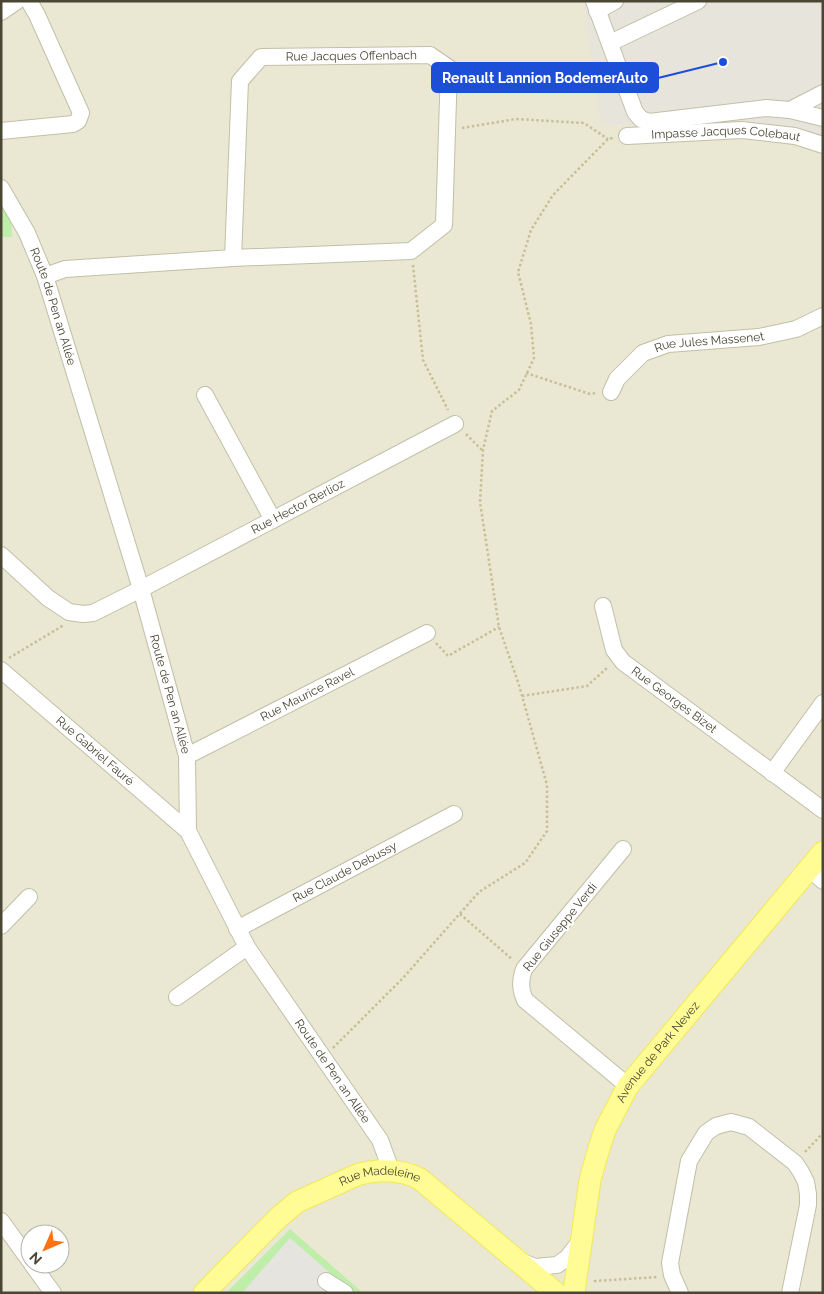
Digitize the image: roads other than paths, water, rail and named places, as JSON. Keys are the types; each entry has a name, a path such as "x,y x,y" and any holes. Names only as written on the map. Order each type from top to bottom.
{"main road":[{"name":"Avenue de Park Nevez","path":"568,1292 582,1239 590,1180 596,1155 605,1130 628,1086 816,875 823,852"},
{"name":"Rue Madeleine","path":"204,1293 278,1218 297,1202 359,1174 391,1170 411,1174 420,1179 516,1259 568,1292"}],"street":[{"path":"1,12 17,1"},
{"path":"615,1 596,6 635,112 641,119 650,122 766,108 790,110 823,118"},
{"path":"610,43 698,1"},
{"path":"1,130 73,124 78,120 81,113 33,8"},
{"name":"Rue Jacques Offenbach","path":"430,55 449,68 444,225 411,251 233,258 240,81 261,57 430,55"},
{"path":"790,110 823,93"},
{"name":"Impasse Jacques Colebaut","path":"627,136 742,130 795,136 823,145"},
{"name":"Route de Pen an Allée","path":"1,188 27,233 45,276 140,590 187,756 188,831 247,948 380,1140 391,1170"},
{"path":"45,276 65,270 233,258"},
{"name":"Rue Jules Massenet","path":"611,392 617,379 642,353 668,344 759,337 796,329 823,316"},
{"path":"205,395 272,520"},
{"name":"Rue Hector Berlioz","path":"1,555 48,598 68,612 93,613 455,424"},
{"name":"Rue Georges Bizet","path":"603,606 614,650 623,662 823,810"},
{"name":"Rue Maurice Ravel","path":"187,756 427,633"},
{"name":"Rue Gabriel Fauré","path":"5,664 188,831"},
{"path":"772,773 823,703"},
{"name":"Rue Claude Debussy","path":"238,929 454,814"},
{"name":"Rue Giuseppe Verdi","path":"623,849 524,969 520,985 525,1000 628,1086"},
{"path":"1,926 29,897"},
{"path":"177,997 247,948"},
{"path":"680,1293 672,1275 670,1263 689,1161 706,1133 716,1126 731,1122 754,1130 795,1163 806,1182 808,1205 790,1293"},
{"path":"1,1221 20,1247"},
{"path":"516,1259 535,1266 557,1265 567,1258 582,1239"},
{"path":"39,1274 53,1293"},
{"path":"326,1281 345,1293"}],"place":[{"name":"Renault Lannion BodemerAuto","path":"723,62"}]}
